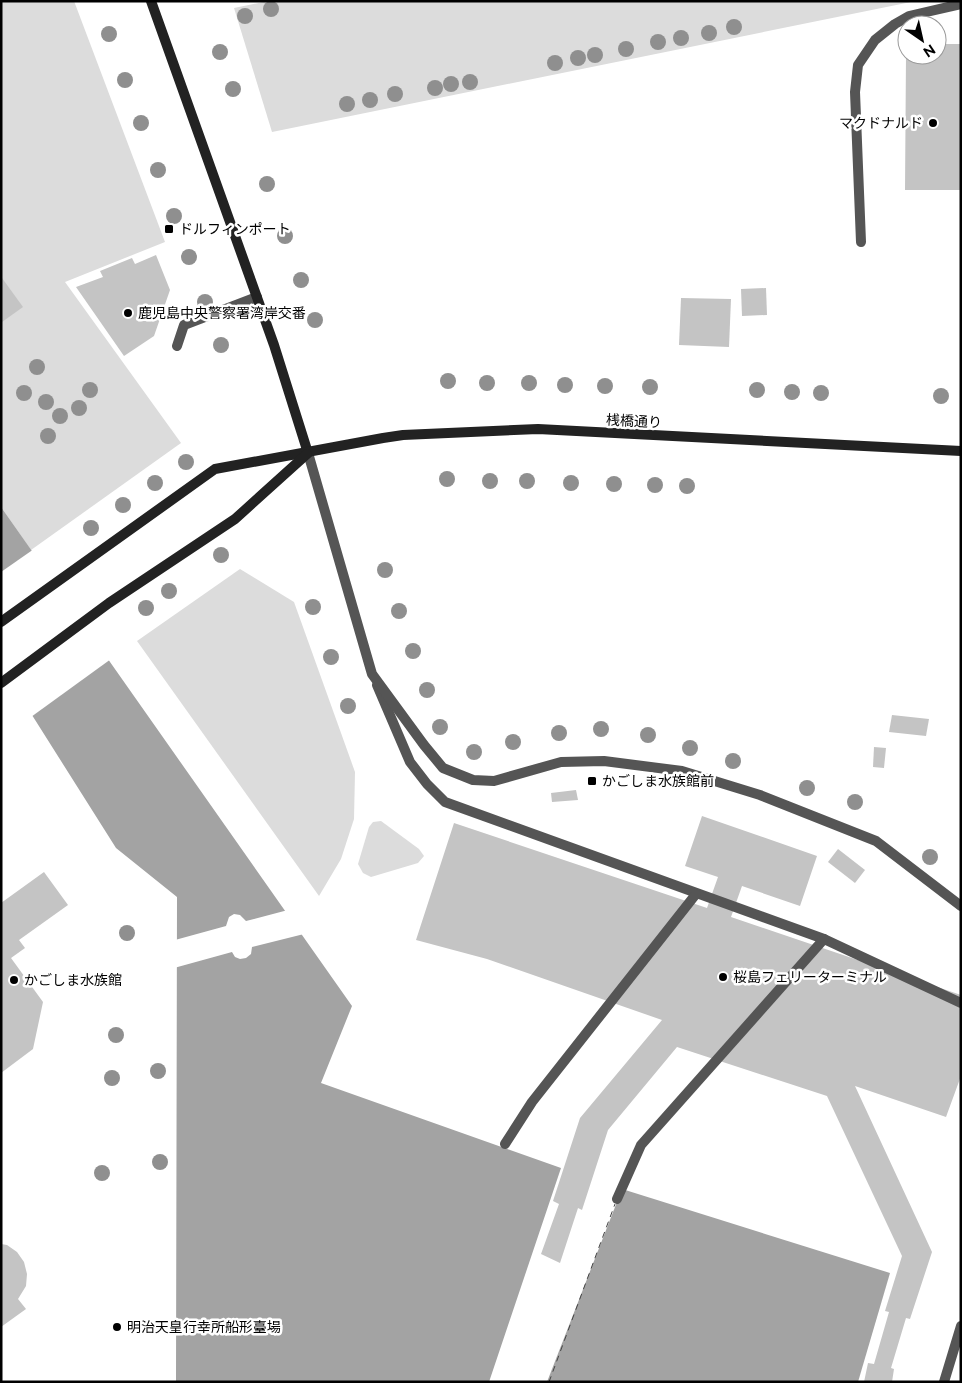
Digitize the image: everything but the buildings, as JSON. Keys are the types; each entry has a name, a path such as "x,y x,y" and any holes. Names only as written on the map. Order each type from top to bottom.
{"street":[{"path":"151,1 274,346 308,454 372,674 410,762 426,784 445,802 824,939 961,1003"},
{"path":"861,242 855,92 858,65 875,40 908,16 961,4"},
{"path":"177,346 184,325 257,297"},
{"name":"桟橋通り","path":"1,622 215,470 404,436 538,429 961,450"},
{"path":"1,683 109,603 235,519 308,454"},
{"path":"372,674 443,768 473,780 494,781 561,762 604,761 682,771 760,795 876,841 961,906"},
{"path":"504,1144 532,1102 696,894"},
{"path":"617,1198 641,1145 824,939"},
{"path":"944,1382 961,1326"}],"shaded area":[{"path":"1,1 74,1 165,242 65,282 181,443 31,550 1,507"},
{"path":"268,1 916,1 272,132 234,8"},
{"path":"1,507 352,1006 321,1083 561,1168 489,1382 176,1381 177,897 116,848 1,666"},
{"path":"240,569 294,602 355,772 354,819 341,859 319,896 137,641"},
{"path":"381,821 419,849 424,856 418,863 371,877 363,873 358,864 369,827 373,822"},
{"path":"622,1189 890,1273 858,1382 547,1382"}],"pier":[{"path":"34,549 111,659 31,717 1,671 1,572"},
{"path":"288,910 304,934 252,947 251,954 246,958 240,959 235,957 232,952 174,968 175,940 226,926 229,917 234,914 240,915 246,921"}],"ferry route":[{"path":"549,1382 615,1204"}],"place":[{"name":"マクドナルド","path":"933,123"},
{"name":"ドルフィンポート","path":"169,229"},
{"name":"鹿児島中央警察署湾岸交番","path":"128,313"},
{"name":"かごしま水族館前","path":"592,781"},
{"name":"桜島フェリーターミナル","path":"723,977"},
{"name":"かごしま水族館","path":"14,980"},
{"name":"明治天皇行幸所船形臺場","path":"117,1327"}]}
